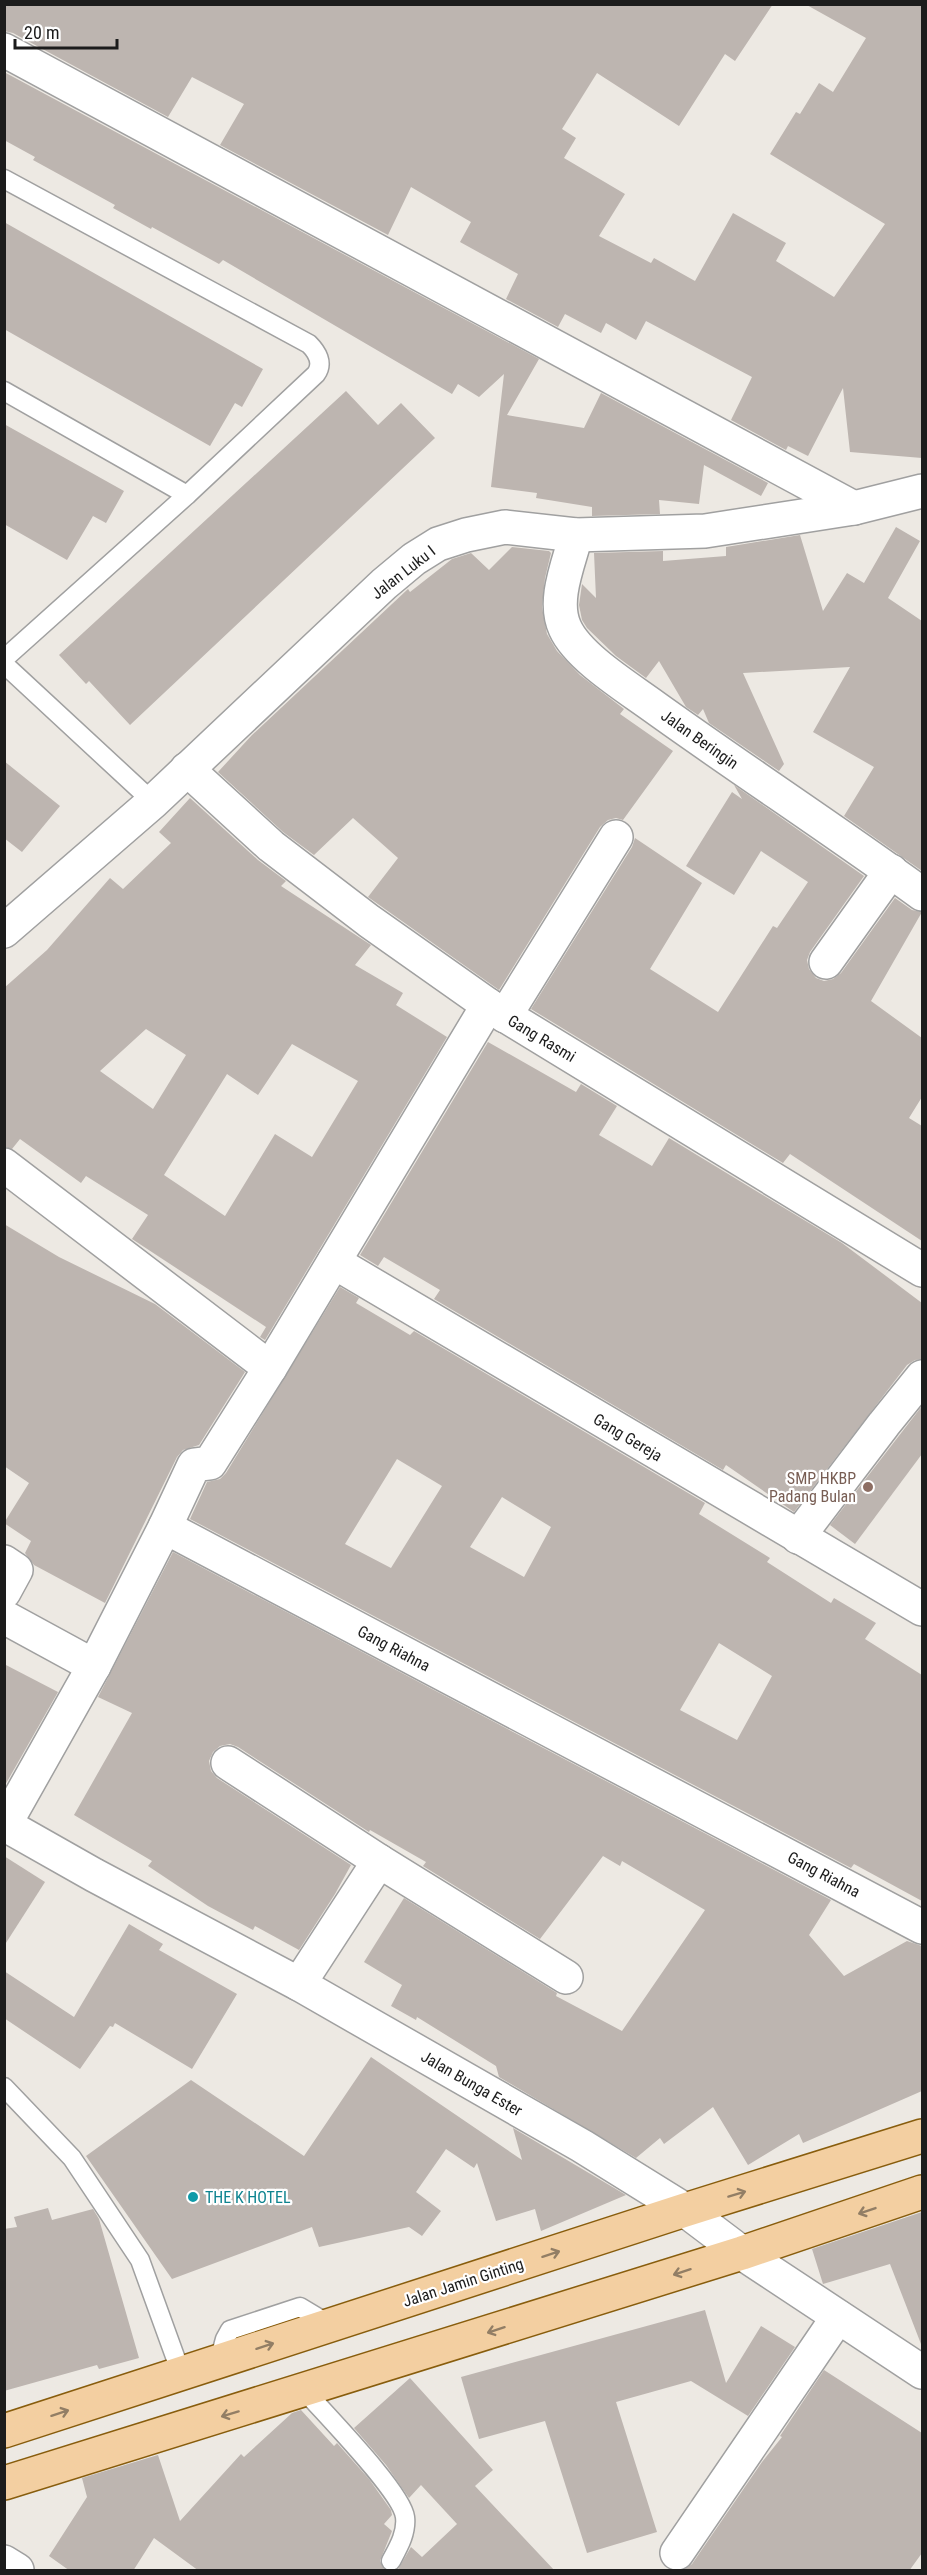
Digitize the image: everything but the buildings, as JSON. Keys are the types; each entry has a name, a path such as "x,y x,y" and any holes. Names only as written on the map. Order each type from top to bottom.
{"main road":[{"name":"Jalan Jamin Ginting","path":"4,2431 685,2210 922,2136"},
{"path":"4,2483 742,2253 922,2192"}],"street":[{"path":"4,50 854,508"},
{"name":"Jalan Luku I","path":"4,931 153,802 384,584 414,559 438,544 466,535 506,527 576,535 705,531 854,508 922,491"},
{"name":"Jalan Beringin","path":"576,535 560,602 561,617 574,642 626,685 697,738 922,894"},
{"name":"Gang Rasmi","path":"187,769 271,846 369,921 497,1011 922,1270"},
{"path":"5,1824 94,1666 194,1465 210,1463 334,1263 497,1011 616,837"},
{"path":"826,962 891,871"},
{"path":"4,1165 270,1368"},
{"name":"Gang Gereja","path":"334,1263 798,1537 921,1606"},
{"path":"798,1537 922,1377"},
{"name":"Gang Riahna","path":"165,1527 922,1927"},
{"path":"4,1562 16,1570 4,1592"},
{"path":"4,1617 94,1666"},
{"path":"228,1763 379,1861 566,1977"},
{"name":"Jalan Bunga Ester","path":"5,1824 94,1875 299,1984 582,2146 685,2210 742,2253 922,2372"},
{"path":"299,1984 379,1861"},
{"path":"677,2553 838,2317"},
{"path":"4,2562 17,2571"}],"lane":[{"path":"4,179 309,344 317,354 320,366 316,374 187,495 4,659"},
{"path":"4,392 187,495"},
{"path":"4,664 153,802"},
{"path":"4,2087 72,2158 140,2260 181,2373"},
{"path":"305,2391 392,2490 403,2510 404,2530 391,2561"}],"place":[{"name":"SMP HKBP Padang Bulan","path":"868,1487"},
{"name":"THE K HOTEL","path":"193,2197"}]}
